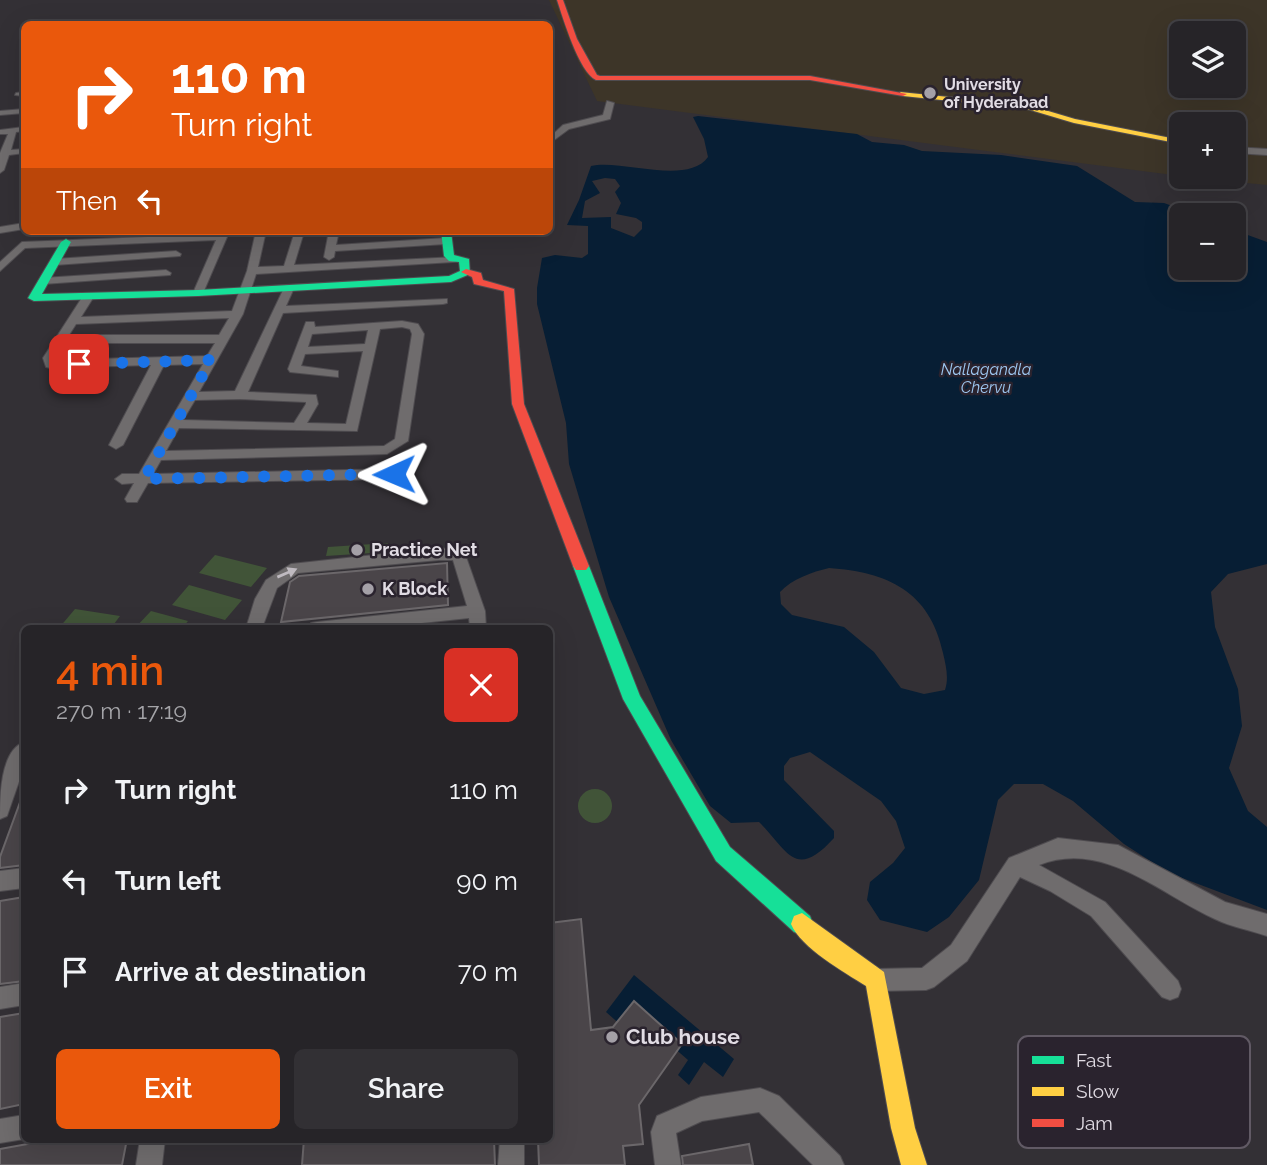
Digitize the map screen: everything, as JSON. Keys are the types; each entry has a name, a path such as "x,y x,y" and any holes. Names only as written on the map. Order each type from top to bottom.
{"street":[{"path":"560,0 574,39 594,76 599,78 810,78 876,91 1028,107 1074,121 1169,140"},
{"path":"553,138 566,127 607,117 610,103"},
{"path":"0,113 21,111"},
{"path":"0,132 21,129"},
{"path":"0,170 13,130"},
{"path":"4,153 21,150"},
{"path":"1246,151 1267,152"},
{"path":"0,230 21,226"},
{"path":"0,268 22,244 151,235"},
{"path":"157,295 186,235"},
{"path":"195,235 223,238 198,293"},
{"path":"132,499 237,314 252,271 260,235"},
{"path":"288,269 298,235"},
{"path":"327,266 333,235"},
{"path":"331,248 446,236 449,256 453,259"},
{"path":"66,243 34,296 37,300 451,279 466,272 477,275 478,282 509,289 519,404 632,699 723,854 829,948 876,980 926,979 959,953 1016,865 1058,848 1118,855 1221,911 1267,925"},
{"path":"55,262 176,254"},
{"path":"252,271 464,259 466,272"},
{"path":"43,281 166,273"},
{"path":"240,395 289,288"},
{"path":"87,298 48,362 53,365 211,360"},
{"path":"279,310 443,302"},
{"path":"316,308 299,351 295,371 334,374"},
{"path":"71,321 237,314"},
{"path":"158,456 387,450 401,441 404,435 417,330 409,324 307,331"},
{"path":"346,452 376,326"},
{"path":"62,339 223,339"},
{"path":"299,351 370,347"},
{"path":"116,445 159,362"},
{"path":"191,396 312,398 312,404 298,427"},
{"path":"175,424 352,428"},
{"path":"122,479 394,474"},
{"path":"255,625 264,594 278,574 296,568 439,554 460,555 477,611 478,625"},
{"path":"345,625 477,611"},
{"path":"0,810 17,786 18,759 21,754"},
{"path":"1016,865 1057,884 1098,909 1170,989"},
{"path":"0,881 21,878"},
{"path":"876,980 903,1128 915,1165"},
{"path":"0,998 21,994"},
{"path":"668,1165 663,1132 666,1125 701,1109 760,1100 770,1105 831,1165"},
{"path":"0,1131 21,1128"},
{"path":"149,1165 152,1143"},
{"path":"511,1165 512,1143"}],"shaded area":[{"name":"University of Hyderabad","path":"549,0 1267,0 1267,185 1246,183 1246,112 1169,112 1169,174 597,101"}],"green space":[{"name":"Practice Net","path":"388,543 387,552 326,556 328,547"},
{"path":"215,555 267,568 251,587 199,573"},
{"path":"189,585 242,600 225,620 172,605"},
{"path":"75,609 120,616 113,625 62,625"},
{"path":"151,611 188,621 185,625 138,625"},
{"path":"595,789 607,794 612,806 607,818 595,823 583,818 578,806 583,794"}],"water":[{"name":"Nallagandla Chervu","path":"693,117 857,134 872,142 904,145 922,151 1001,155 1077,166 1135,202 1169,205 1169,280 1246,280 1246,234 1267,242 1267,564 1228,574 1211,592 1215,627 1238,689 1242,726 1229,768 1248,811 1267,827 1267,910 1169,873 1124,844 1073,801 1043,784 1014,784 998,800 979,880 949,917 927,932 880,920 867,900 870,882 893,863 905,848 896,821 881,801 810,752 790,758 784,766 784,780 834,831 834,838 810,858 793,857 759,822 731,823 710,806 671,740 609,597 569,464 566,423 537,304 542,258 555,255 582,258 588,254 588,226 567,225 591,166 685,170 708,157 704,139","holes":["615,179 620,186 615,192 621,203 616,214 642,222 642,229 634,237 611,228 611,217 582,218 585,201 600,193 592,181","829,568 850,570 887,580 917,600 937,632 946,667 945,690 924,694 901,688 874,652 844,627 792,615 781,604 780,592 790,583"]},
{"path":"634,975 734,1059 723,1077 704,1062 689,1085 678,1075 688,1060 634,1013 623,1027 606,1012"}],"building":[{"name":"K Block","path":"447,563 448,605 281,622 290,582 299,576"},
{"path":"21,799 21,865 0,868 0,857"},
{"path":"21,898 21,981 0,984 0,901"},
{"name":"Club house","path":"581,919 591,1030 613,1027 634,1001 682,1044 639,1105 643,1144 623,1146 625,1165 539,1165 538,1143 553,1143 553,923"},
{"path":"21,1014 21,1105 0,1109 0,1017"},
{"path":"33,1143 126,1143 122,1165 0,1165 0,1149"},
{"path":"304,1143 494,1143 495,1165 302,1165"},
{"path":"749,1144 753,1165 683,1165 682,1156"}],"traffic: fast":[{"path":"66,242 34,298 198,293 451,279 466,272 464,259 453,259 449,256 446,235"},
{"path":"581,566 632,699 723,854 802,924"}],"traffic: slow":[{"path":"903,94 1028,107 1074,121 1169,140"},
{"path":"802,924 829,948 876,980 903,1128 914,1165"}],"traffic: jam":[{"path":"560,0 574,39 594,76 599,78 810,78 903,94"},
{"path":"466,272 477,275 478,282 509,289 518,404 581,566"}],"place":[{"name":"University of Hyderabad","path":"930,93"},
{"name":"Practice Net","path":"357,550"},
{"name":"K Block","path":"368,589"},
{"name":"Club house","path":"612,1037"}],"route":[{"path":"79,364 211,360 144,479 394,474"}]}
